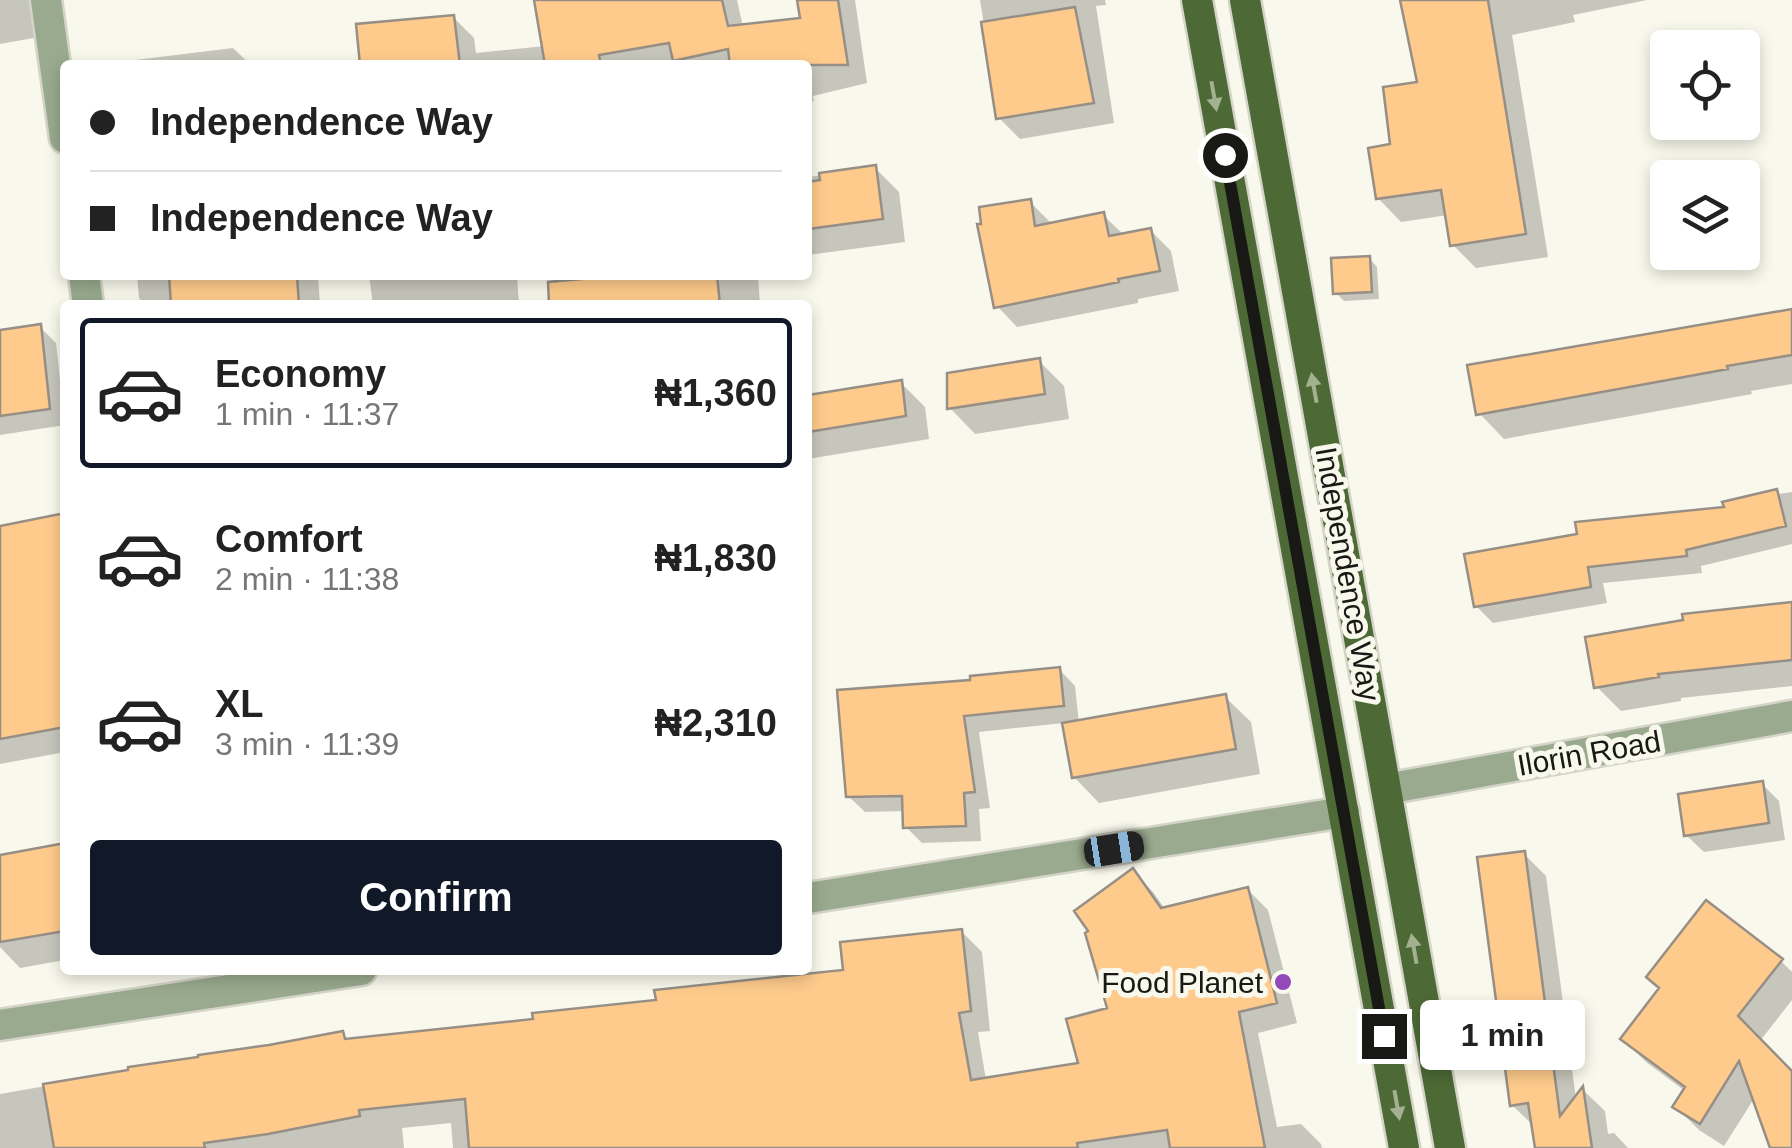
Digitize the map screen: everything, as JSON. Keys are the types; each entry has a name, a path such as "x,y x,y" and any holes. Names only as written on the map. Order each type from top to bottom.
{"main road":[{"name":"Independence Way","path":"1197,0 1404,1148"},
{"name":"Independence Way","path":"1245,0 1450,1148"}],"street":[{"path":"46,0 60,102"},
{"name":"Ilorin Road","path":"1386,789 1792,716"},
{"path":"812,897 1344,812"},
{"path":"0,1025 180,984 296,975"}],"building":[{"path":"534,0 722,0 728,26 800,18 797,0 838,0 848,65 812,65 812,60 729,60 728,49 673,60 669,43 599,55 600,60 544,60"},
{"path":"1400,0 1488,0 1526,234 1450,246 1441,190 1376,199 1368,148 1390,144 1383,87 1417,82"},
{"path":"1075,7 1094,103 996,119 981,22"},
{"path":"454,15 459,60 360,60 356,24"},
{"path":"876,165 883,219 812,228 812,181 820,180 819,173"},
{"path":"1031,199 1035,226 1104,212 1109,236 1151,228 1160,271 994,308 977,224 981,224 979,207"},
{"path":"1370,256 1372,292 1333,294 1331,258"},
{"path":"169,280 297,280 299,300 171,300"},
{"path":"718,280 720,300 549,300 548,282"},
{"path":"1792,309 1792,355 1476,415 1467,365"},
{"path":"41,324 50,409 0,416 0,330"},
{"path":"1040,358 1045,394 947,409 947,373"},
{"path":"902,380 906,416 812,431 812,394"},
{"path":"1777,489 1786,526 1686,550 1687,556 1588,567 1591,587 1474,607 1464,554 1577,534 1575,522 1724,507 1722,502"},
{"path":"60,514 60,728 0,739 0,526"},
{"path":"1792,602 1792,660 1658,674 1659,677 1594,688 1585,637 1683,620 1682,614"},
{"path":"1060,667 1064,706 964,716 975,792 964,793 966,826 903,828 902,796 846,797 837,690 970,680 970,676"},
{"path":"1226,694 1236,749 1072,778 1062,723"},
{"path":"1763,781 1769,823 1684,836 1678,794"},
{"path":"60,844 60,932 0,942 0,855"},
{"path":"1525,851 1560,1116 1583,1086 1592,1148 1535,1148 1528,1103 1510,1106 1477,857"},
{"path":"1133,868 1161,908 1248,887 1277,1003 1239,1012 1265,1148 1170,1148 1167,1130 1077,1143 1078,1148 469,1148 465,1099 359,1110 360,1116 204,1143 205,1148 54,1148 43,1084 343,1031 345,1039 533,1019 532,1013 656,1000 654,990 843,970 840,942 962,929 971,1011 959,1013 971,1080 1078,1063 1066,1019 1107,1008 1085,933 1088,931 1074,911"},
{"path":"1706,900 1783,959 1738,1016 1792,1071 1792,1148 1770,1148 1739,1061 1700,1124 1672,1107 1685,1087 1620,1039 1659,988 1646,977"}],"place":[{"name":"Food Planet","path":"1283,982"}],"route":[{"path":"1225,155 1384,1036"}]}
